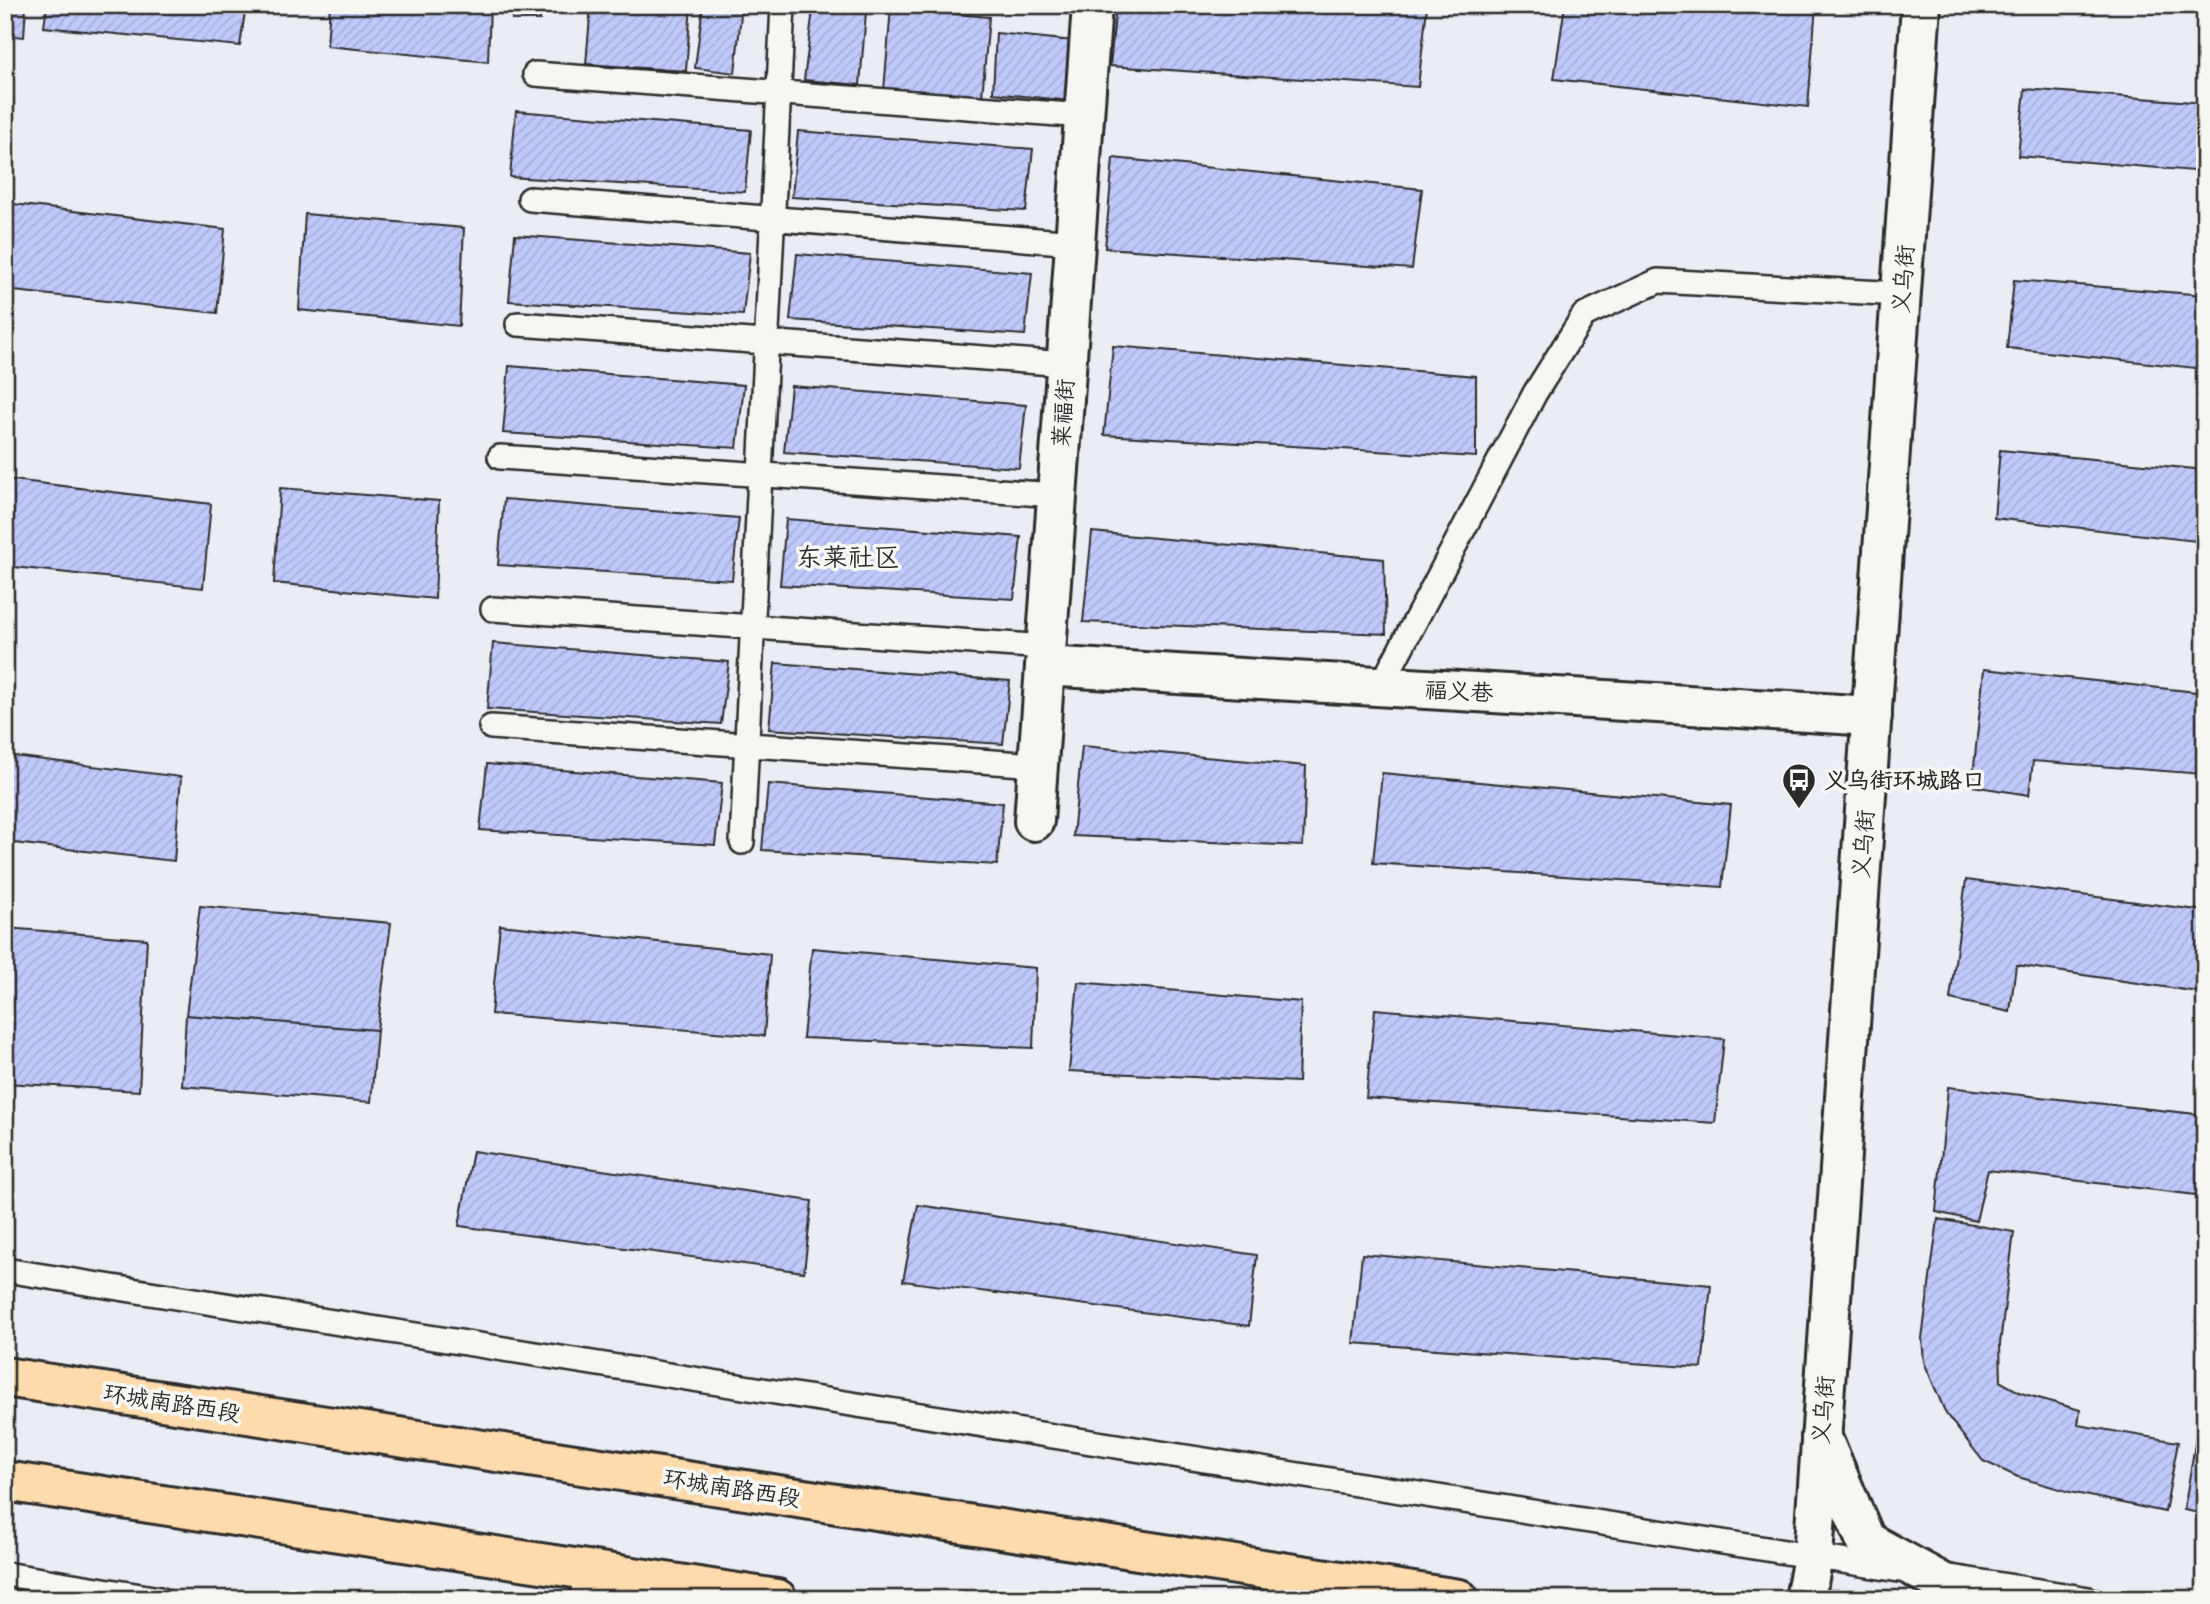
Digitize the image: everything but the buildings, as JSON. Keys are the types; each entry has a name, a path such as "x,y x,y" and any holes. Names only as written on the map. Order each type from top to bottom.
{"main road":[{"name":"环城南路西段","path":"5,1377 1459,1599"},
{"path":"5,1481 584,1584 777,1599"}],"street":[{"name":"莱福街","path":"1034,821 1091,5"},
{"name":"义乌街","path":"1805,1599 1813,1557 1921,5"},
{"name":"福义巷","path":"1046,656 1381,686 1872,716"},
{"path":"1821,1436 1866,1541 1972,1599"}],"lane":[{"path":"742,842 783,5"},
{"path":"535,74 1084,116"},
{"path":"530,199 1075,243"},
{"path":"1381,686 1535,393 1584,315 1658,281 1902,294"},
{"path":"518,324 1066,364"},
{"path":"500,457 1057,495"},
{"path":"492,609 753,626 1046,656"},
{"path":"491,727 1038,765"},
{"path":"5,1270 2089,1599"},
{"path":"5,1574 160,1599"}],"place":[{"name":"义乌街环城路口","path":"1799,810"}],"district":[{"name":"东莱社区","path":"848,557"}]}
